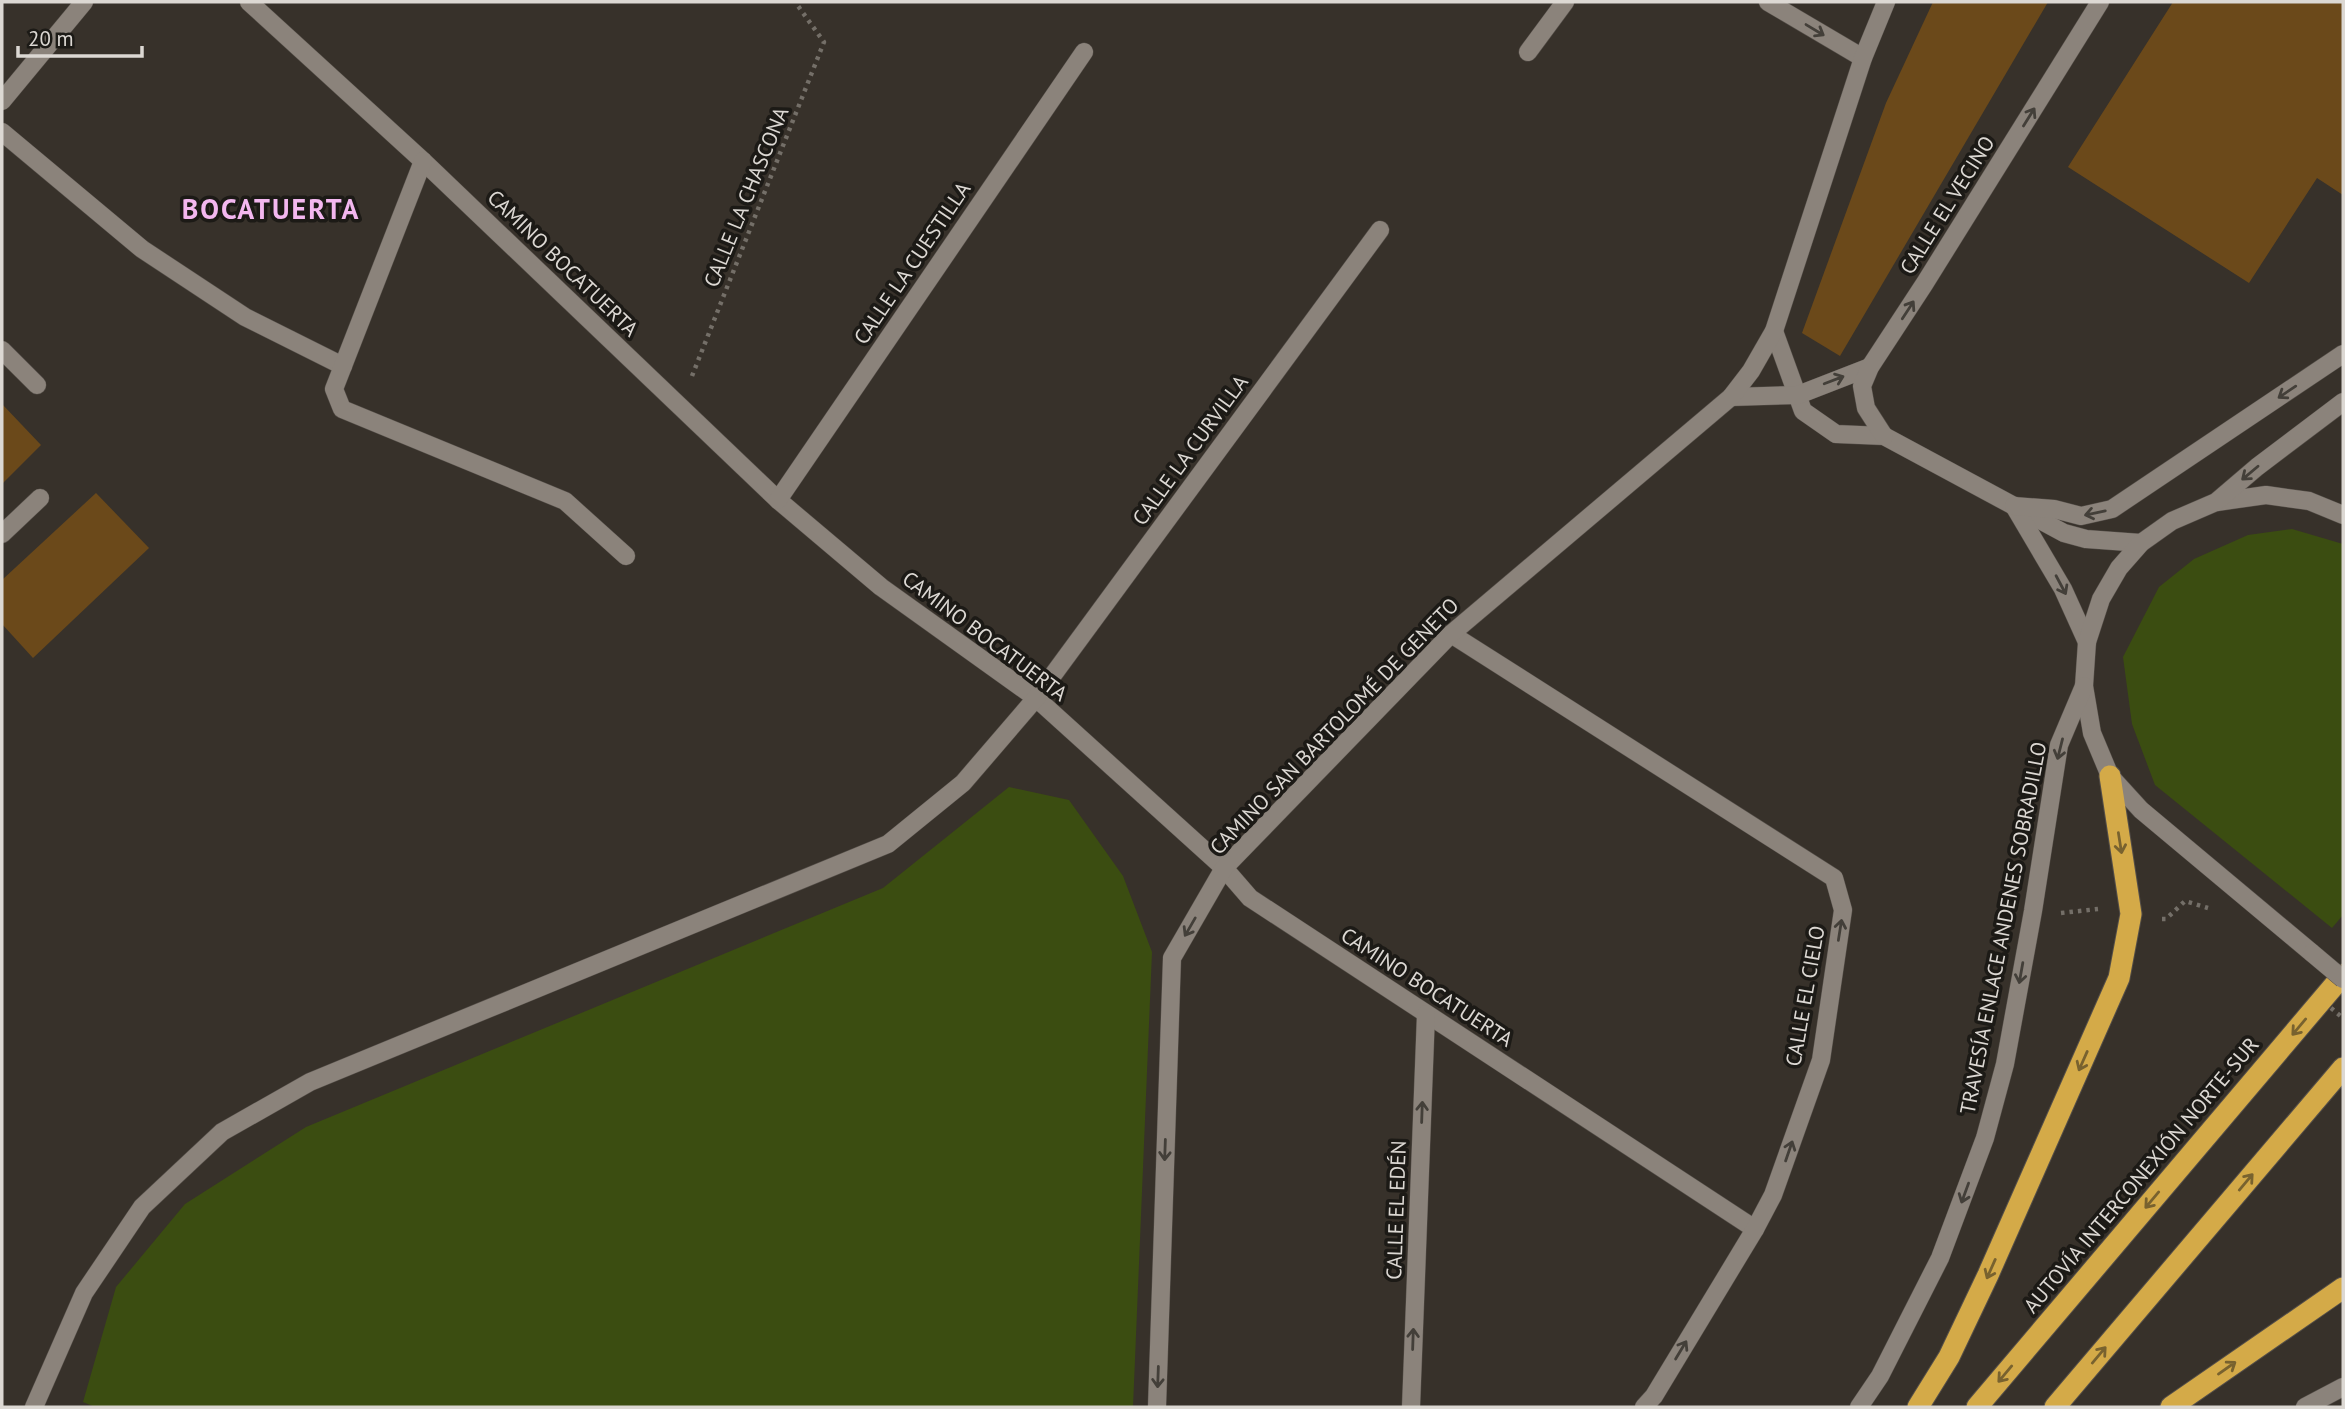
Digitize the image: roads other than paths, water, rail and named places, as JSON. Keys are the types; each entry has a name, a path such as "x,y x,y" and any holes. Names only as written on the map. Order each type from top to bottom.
{"highway":[{"path":"1918,1407 1949,1357 1988,1275 2119,978 2131,914 2110,776"},
{"name":"AUTOVÍA INTERCONEXIÓN NORTE-SUR","path":"1977,1407 2343,977"},
{"path":"2055,1407 2343,1068"},
{"path":"2171,1407 2343,1288"}],"street":[{"path":"2,101 84,2"},
{"name":"CAMINO BOCATUERTA","path":"249,2 423,161 778,500 880,587 1036,698 1224,869 1250,898 1755,1229"},
{"path":"1528,52 1565,2"},
{"path":"1768,2 1863,58"},
{"name":"CAMINO SAN BARTOLOMÉ DE GENETO","path":"1157,1407 1172,958 1224,869 1451,634 1731,397 1751,371 1774,331 1863,58 1886,2"},
{"name":"CALLE EL VECINO","path":"1884,436 1866,408 1863,386 1870,367 2100,2"},
{"name":"CALLE LA CUESTILLA","path":"778,500 1084,52"},
{"path":"2,132 142,249 246,317 343,366"},
{"path":"423,161 334,388 342,409 565,501 626,556"},
{"name":"CALLE LA CURVILLA","path":"34,1407 84,1293 142,1207 222,1132 310,1082 888,844 962,783 1036,698 1380,230"},
{"path":"1774,331 1803,411 1836,434 1884,436 2064,533 2086,539 2141,543"},
{"path":"2,350 37,385"},
{"path":"2014,506 2054,509 2081,516 2112,509 2343,354"},
{"path":"1731,397 1797,395 1870,367"},
{"path":"2216,502 2257,467 2343,402"},
{"path":"2343,515 2309,501 2266,495 2216,502 2172,521 2141,543 2119,568 2101,599 2087,642 2084,685 2091,733 2110,776 2141,810 2343,977"},
{"path":"2,534 40,498"},
{"path":"2014,506 2063,589 2087,642"},
{"name":"CALLE EL CIELO","path":"1451,634 1834,878 1843,910 1821,1060 1773,1195 1654,1395 1644,1407"},
{"name":"TRAVESÍA ENLACE ANDENES SOBRADILLO","path":"1859,1407 1880,1376 1940,1258 1985,1138 2005,1064 2059,745 2084,685"},
{"name":"CALLE EL EDÉN","path":"1411,1407 1426,1014"},
{"path":"2305,1407 2343,1387"}],"district":[{"name":"BOCATUERTA","path":"271,208"}]}
